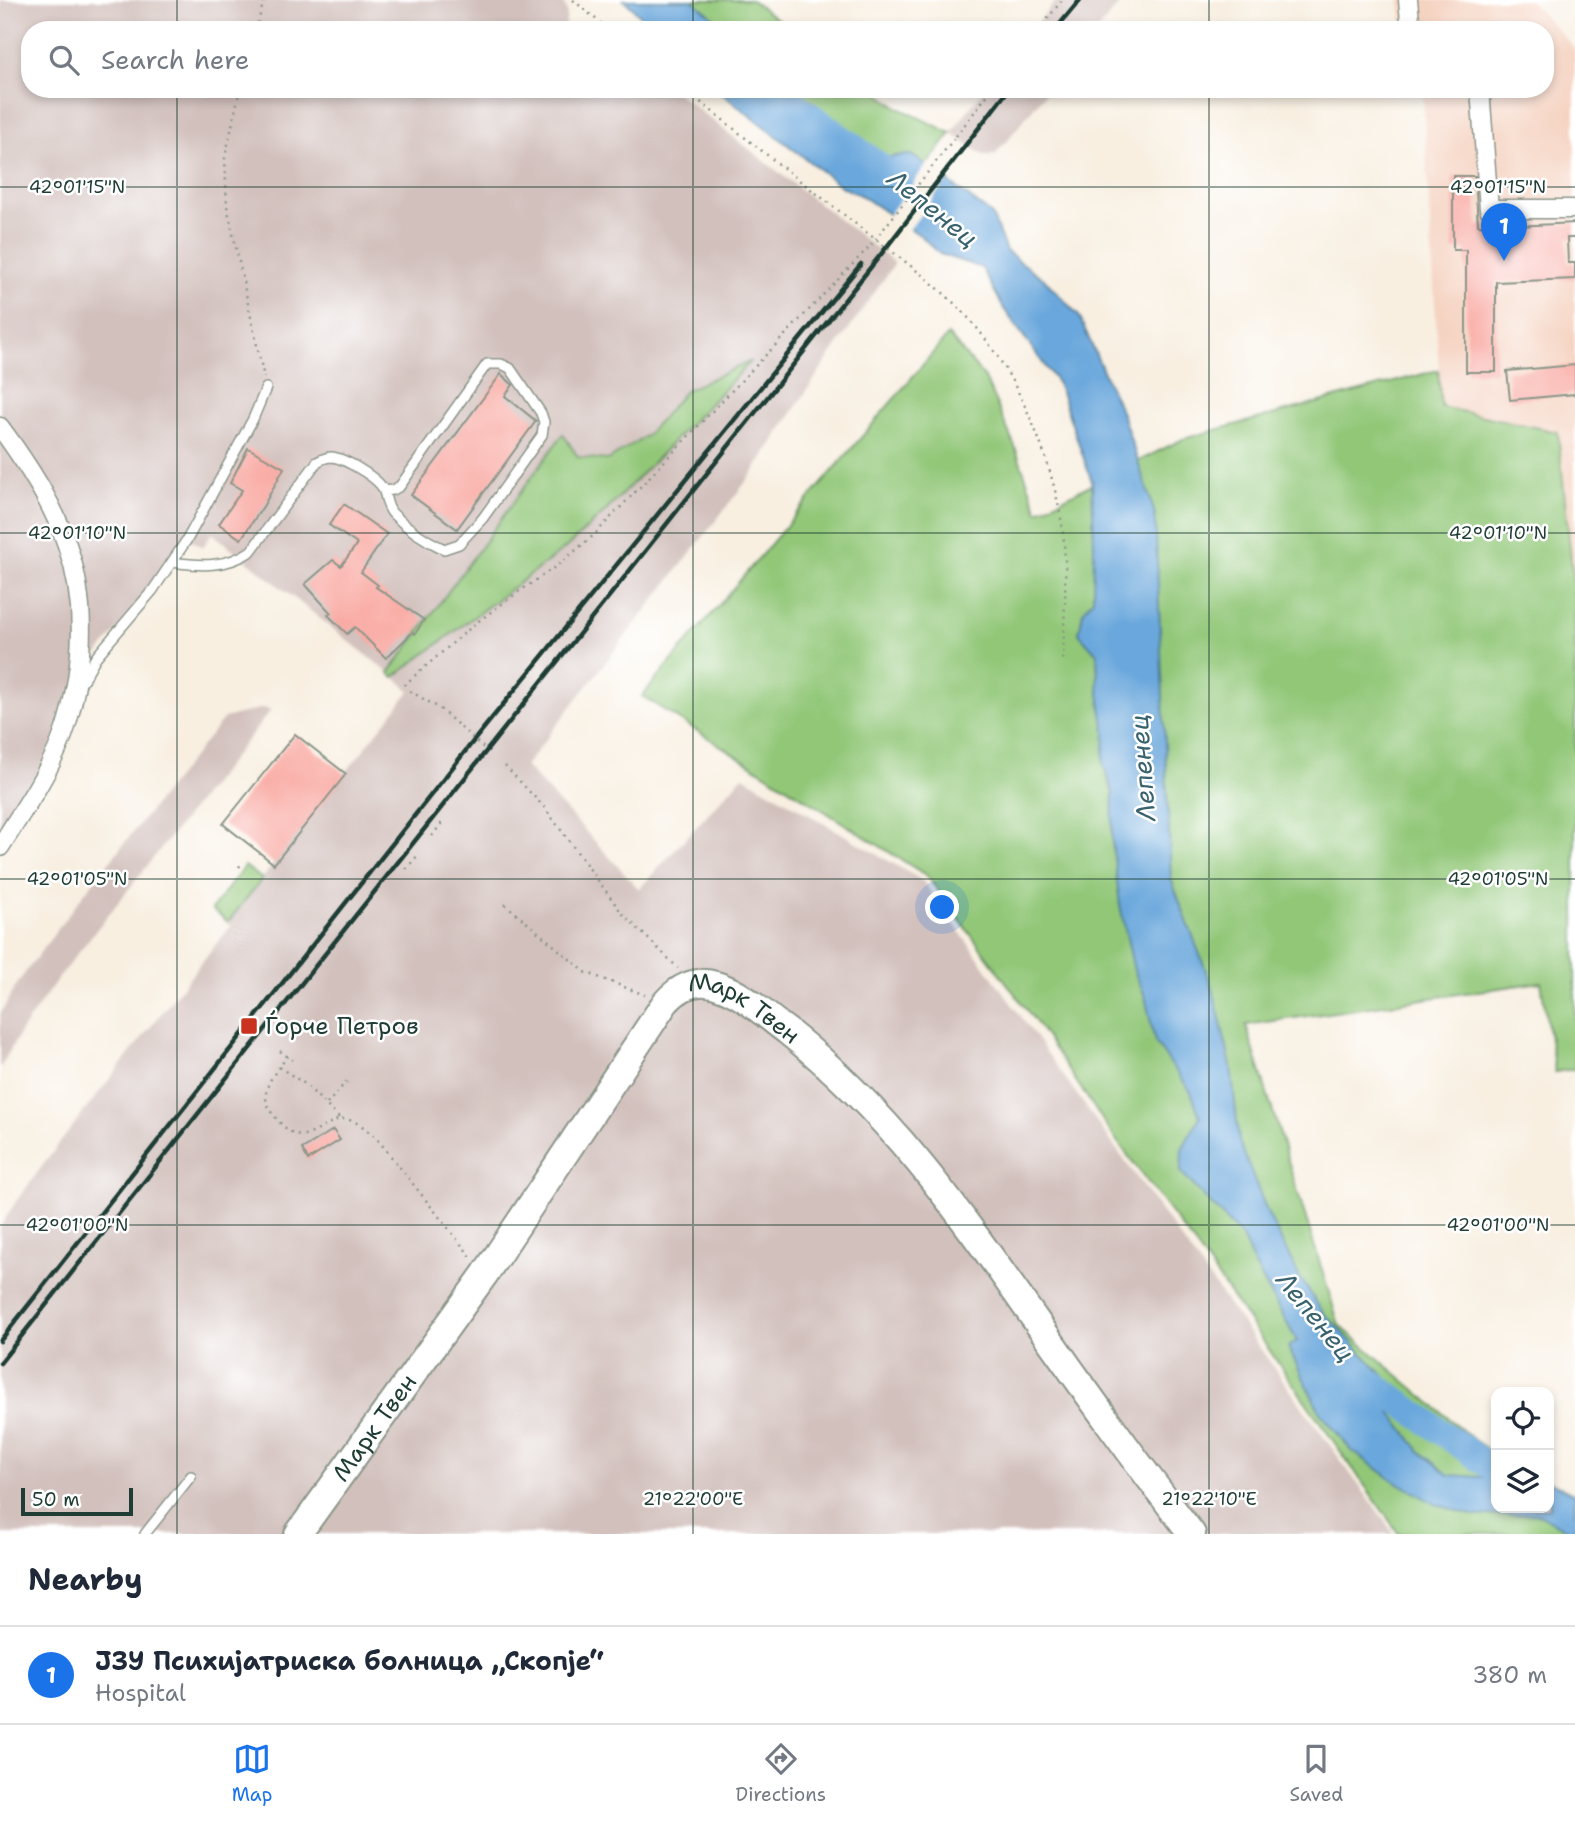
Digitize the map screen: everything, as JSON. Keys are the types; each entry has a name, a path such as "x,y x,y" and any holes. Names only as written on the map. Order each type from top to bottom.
{"street":[{"path":"1408,0 1410,21"},
{"path":"1481,98 1489,209 1575,209"},
{"path":"0,427 46,496 69,545 83,624 68,723 37,789 0,847"},
{"name":"Марк Твен","path":"298,1534 485,1274 665,1003 677,990 698,983 715,984 757,1007 856,1092 909,1148 972,1230 1138,1465 1192,1534"}],"lane":[{"path":"172,562 195,565 237,561 251,551 317,462 334,457 344,460 378,482 384,491 390,511 404,525 427,541 444,548 459,544 483,518 542,435 544,422 541,413 510,368 501,364 487,364 400,486 393,491 384,491"},
{"path":"74,695 96,657 153,590 188,538 253,419 266,388"},
{"path":"145,1534 191,1476"}],"path":[{"path":"258,21 264,0"},
{"path":"573,0 598,21"},
{"path":"1046,21 1062,0"},
{"path":"238,98 225,158 227,206 266,388"},
{"path":"696,98 907,262 959,309 996,356 1019,392 1040,445 1060,514 1064,570 1063,661"},
{"path":"404,685 476,623 558,565 594,535 871,245 985,98"},
{"path":"410,691 439,709 487,751"},
{"path":"505,766 544,807 622,913 672,963 698,983"},
{"path":"432,836 444,820"},
{"path":"406,869 418,853"},
{"path":"505,904 585,972 665,1003"},
{"path":"280,1051 292,1060"},
{"path":"288,1056 270,1079 265,1092 271,1113 296,1134 305,1134 329,1122 341,1120 354,1121 365,1126 485,1274"},
{"path":"279,1067 305,1084 341,1120"},
{"path":"327,1104 347,1080"}],"shaded area":[{"path":"0,0 562,0 567,12 566,21 21,21 21,98 684,98 895,263 752,474 525,766 639,889 743,776 923,881 1394,1534 0,1534 0,1227 17,1200 231,925 228,922 410,691 394,677 563,550 604,513 749,363 686,390 647,435 608,460 578,457 562,435 389,673 212,533 203,547 188,538 96,657 0,847"},
{"path":"1057,0 1122,0 1105,21 1039,21"},
{"path":"1400,0 1529,0 1549,21 1402,21"},
{"path":"1554,27 1575,49 1575,598 1558,433 1441,407 1423,98 1554,98"},
{"path":"977,98 1042,98 995,155 983,155 951,133"},
{"path":"264,708 271,710 58,978 21,1031 0,1068 0,1014 19,981 83,895 224,718"}],"green space":[{"path":"692,0 751,0 780,21 718,21"},
{"path":"801,98 885,98 899,108 951,133 927,165 911,155 864,163 812,128"},
{"path":"948,335 985,378 1014,444 1038,511 1183,439 1438,370 1441,407 1558,432 1575,598 1575,1069 1555,1072 1541,982 1246,1025 1339,1325 1491,1452 1491,1513 1554,1513 1575,1534 1399,1534 1198,1249 1114,1137 1038,1025 927,876 642,696"},
{"path":"751,361 604,513 563,550 394,677 389,673 563,434 578,457 608,460 647,435 686,390"},
{"path":"245,866 262,879 228,922 212,909"}],"water":[{"path":"624,0 692,0 718,21 643,21"},
{"path":"728,98 801,98 812,128 864,163 911,155 992,215 1006,251 1044,279 1079,316 1123,416 1155,514 1171,879 1213,989 1231,1066 1239,1141 1268,1214 1299,1276 1322,1311 1385,1377 1391,1413 1420,1451 1449,1475 1491,1478 1491,1513 1554,1513 1554,1484 1575,1494 1575,1534 1539,1514 1475,1516 1435,1504 1390,1478 1351,1450 1320,1412 1288,1347 1297,1341 1242,1237 1181,1172 1182,1149 1200,1117 1191,1092 1155,1042 1145,996 1134,971 1120,905 1112,842 1113,794 1103,762 1105,732 1098,687 1097,654 1079,634 1083,612 1093,599 1092,482 1058,384 1004,309 982,268 940,254 921,236 862,196 842,187"}],"pier":[{"path":"929,162 949,177 908,231 887,217"}],"building":[{"path":"1453,176 1475,176 1478,225 1496,227 1575,223 1575,238 1567,238 1568,263 1575,263 1575,279 1496,282 1496,372 1466,372 1466,250 1453,250"},
{"path":"1575,365 1575,394 1510,400 1507,371"},
{"path":"501,374 513,385 505,396 536,421 457,529 411,495"},
{"path":"248,448 284,468 241,539 219,524 242,490 230,483"},
{"path":"344,504 387,534 361,572 378,585 376,587 424,620 415,634 413,632 386,658 355,627 347,634 328,615 331,613 305,584 333,560 341,566 357,544 329,525"},
{"path":"295,734 346,774 274,864 223,824"},
{"path":"333,1130 340,1140 308,1160 302,1149"}],"waterway":[{"name":"Лепенец","path":"787,98 901,181"},
{"name":"Лепенец","path":"1361,1371 1367,1379 1491,1467"}],"railway":[{"path":"1062,21 1080,0"},
{"path":"0,1363 882,253 1002,98"},
{"path":"0,1341 475,739 861,264"}],"place":[{"name":"ЈЗУ Психијатриска болница „Скопје“","path":"1504,261"},
{"name":"Ѓорче Петров","path":"249,1026"}]}
